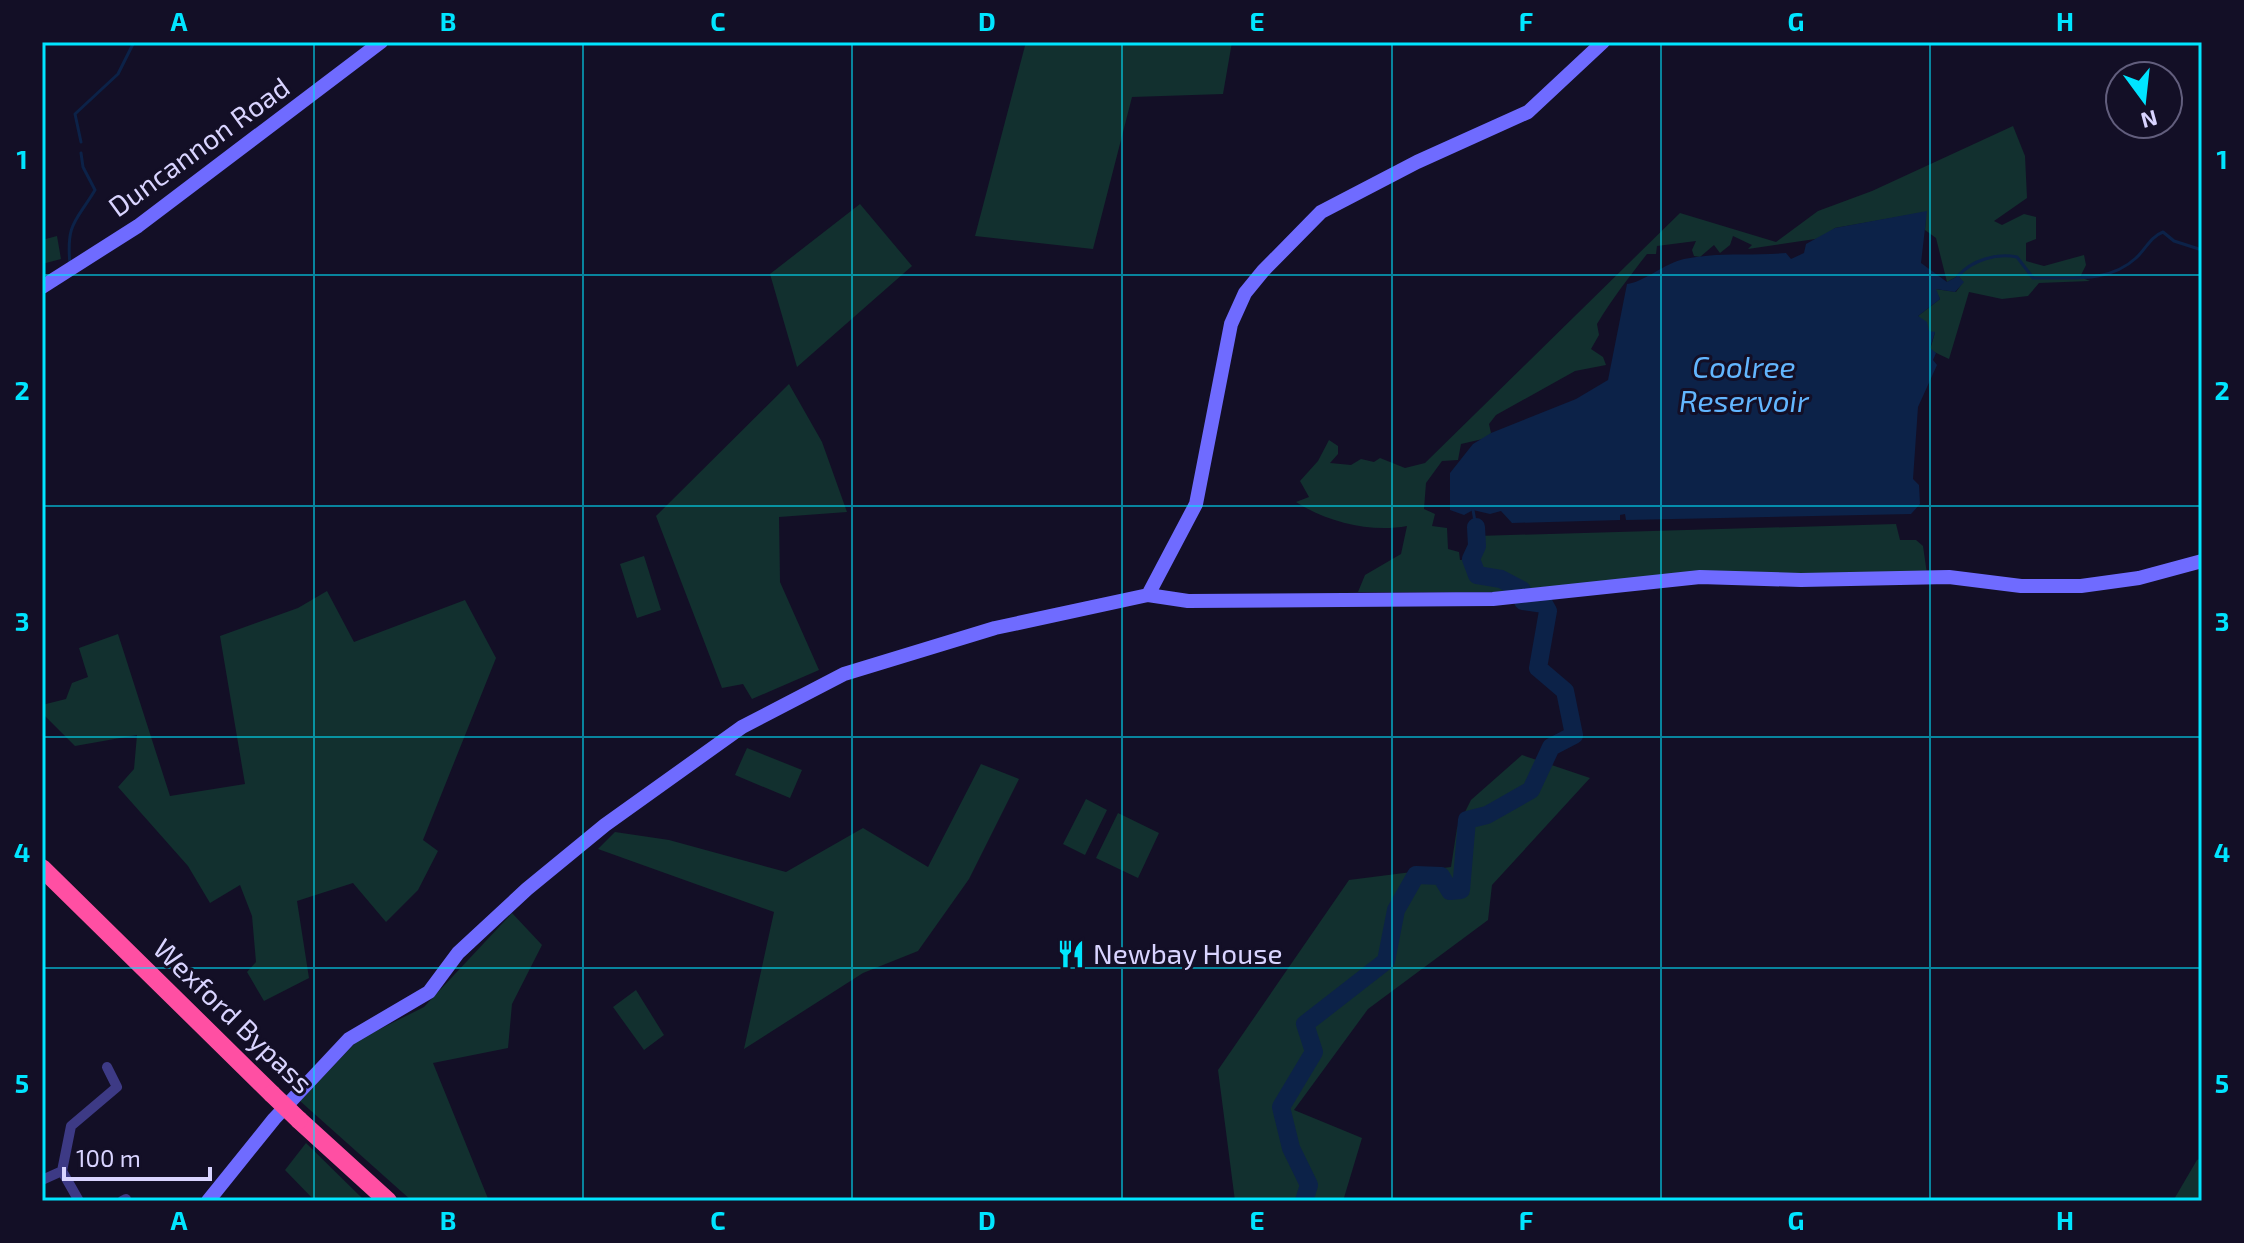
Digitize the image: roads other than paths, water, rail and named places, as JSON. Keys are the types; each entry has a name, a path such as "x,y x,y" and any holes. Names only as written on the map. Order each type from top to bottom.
{"highway":[{"name":"Wexford Bypass","path":"42,868 299,1120 388,1201"}],"street":[{"name":"Duncannon Road","path":"42,287 138,226 381,42"},
{"path":"1148,595 1196,504 1231,324 1245,293 1263,271 1321,212 1417,162 1528,112 1603,42"},
{"path":"208,1201 274,1119 349,1039 429,992 444,977 458,953 527,889 605,825 742,727 844,674 995,628 1148,595 1188,601 1493,599 1700,577 1801,580 1949,577 2021,586 2081,586 2139,578 2202,561"},
{"path":"79,1201 62,1171 71,1126 117,1087 107,1067"},
{"path":"42,1180 62,1171"}],"water":[{"name":"Coolree Reservoir","path":"1927,211 1921,263 1947,282 1958,276 1964,282 1955,292 1936,289 1940,299 1918,316 1927,322 1929,331 1935,332 1930,348 1936,353 1933,360 1937,365 1918,407 1913,479 1919,485 1920,504 1911,514 1626,520 1625,514 1620,515 1620,520 1512,523 1501,511 1490,514 1473,510 1464,515 1450,510 1450,473 1473,444 1491,433 1576,399 1608,380 1627,284 1677,261 1697,257 1786,253 1791,259 1804,253 1806,244 1835,228"}],"waterway":[{"path":"81,142 75,114 118,74 134,42"},
{"path":"70,265 71,231 95,190 83,167 81,153"},
{"path":"1958,276 1977,262 2001,256 2017,257 2033,278 2101,275 2125,266 2163,232 2174,241 2202,250"},
{"path":"1473,510 1476,527"},
{"path":"1476,527 1477,546 1471,559 1477,575 1501,579 1522,590"},
{"path":"1304,1201 1309,1185 1291,1148 1281,1107 1314,1052 1305,1024 1386,961 1396,910 1416,875 1441,876 1450,891 1461,890 1467,820 1487,815 1531,790 1551,747 1574,735 1565,691 1538,668 1548,611 1544,604 1523,601"}],"place":[{"name":"Newbay House","path":"1071,954"}]}
